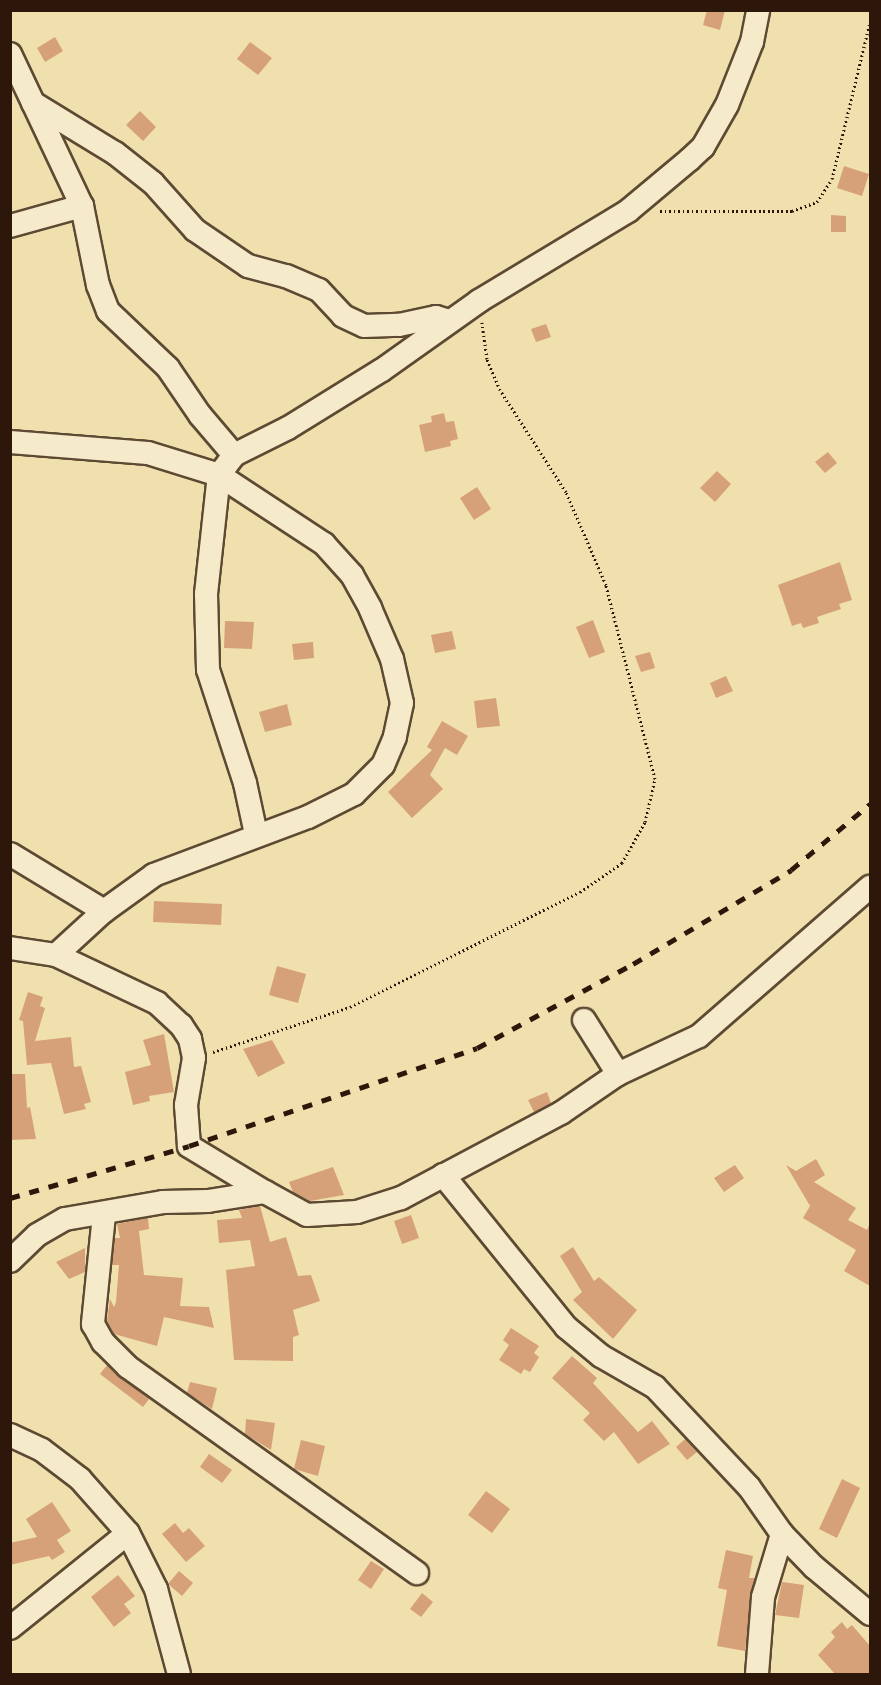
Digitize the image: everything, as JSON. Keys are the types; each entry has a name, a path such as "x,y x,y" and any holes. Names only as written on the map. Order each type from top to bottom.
{"street":[{"path":"256,834 245,783 208,670 206,594 219,475 234,455 288,428 382,370 449,321 628,211 703,147 727,105 752,42 758,10"},
{"path":"10,54 82,206 98,285 108,311 121,327 168,368 200,415 234,455"},
{"path":"33,103 116,153 153,183 195,230 248,266 286,276 319,290 343,316 364,326 399,325 435,317 449,321"},
{"path":"10,226 82,206"},
{"path":"10,442 148,453 219,475 324,544 352,575 392,659 402,704 395,737 383,765 354,794 308,817 256,834 154,875 104,911 56,955"},
{"path":"10,854 104,911"},
{"path":"10,948 56,955 157,1004 181,1025 190,1039 194,1058 186,1105 189,1146 307,1215 357,1212 401,1198 561,1113 618,1074 699,1036 870,887"},
{"path":"584,1020 618,1074"},
{"path":"443,1175 566,1327 601,1356 655,1387 749,1486 783,1534 814,1568 870,1614"},
{"path":"10,1261 37,1235 65,1219 104,1215 163,1202 208,1201 265,1192"},
{"path":"104,1215 93,1324 103,1342 128,1367 417,1573"},
{"path":"10,1435 42,1450 80,1479 128,1533 156,1589 179,1674"},
{"path":"10,1628 128,1533"},
{"path":"757,1674 763,1597 783,1534"}],"path":[{"path":"628,211 792,211 817,202 832,179 870,22"},
{"path":"194,1058 350,1006 580,892 622,863 645,822 655,779 606,585 566,492 500,390 488,359 479,302"}],"building":[{"path":"707,10 725,10 720,30 703,25"},
{"path":"55,37 63,51 45,62 37,48"},
{"path":"250,42 272,58 258,75 237,59"},
{"path":"140,111 156,127 143,141 126,125"},
{"path":"844,166 869,174 862,196 837,188"},
{"path":"831,215 846,216 846,232 831,232"},
{"path":"546,324 551,337 536,342 531,329"},
{"path":"444,413 446,422 454,421 458,439 450,441 451,446 425,452 419,425 432,422 431,416"},
{"path":"828,452 837,463 825,473 815,462"},
{"path":"717,471 731,484 715,502 700,488"},
{"path":"477,487 491,509 474,520 460,498"},
{"path":"840,562 852,600 839,604 841,609 817,617 819,623 803,628 801,623 792,626 778,585"},
{"path":"593,620 605,652 589,658 576,627"},
{"path":"225,621 254,622 252,649 224,648"},
{"path":"452,631 456,649 435,653 431,635"},
{"path":"313,642 314,658 294,660 292,644"},
{"path":"650,652 655,668 641,672 635,656"},
{"path":"726,676 733,691 716,698 710,683"},
{"path":"496,698 500,726 477,728 474,701"},
{"path":"287,704 292,725 265,732 259,712"},
{"path":"442,721 468,736 457,755 445,748 430,775 443,789 412,818 388,792 432,750 427,747"},
{"path":"154,901 222,904 221,925 153,922"},
{"path":"277,966 306,974 298,1003 269,995"},
{"path":"28,992 43,997 40,1006 45,1008 35,1041 71,1037 74,1067 81,1066 91,1102 84,1104 86,1109 64,1114 51,1063 27,1065 23,1021 19,1020"},
{"path":"164,1034 174,1092 149,1096 150,1101 133,1105 125,1072 151,1065 143,1040"},
{"path":"272,1040 285,1063 258,1077 243,1049"},
{"path":"12,1074 25,1074 27,1108 30,1107 36,1139 10,1140"},
{"path":"547,1092 551,1103 534,1112 528,1100"},
{"path":"816,1159 825,1175 814,1182 856,1208 848,1220 867,1230 870,1223 870,1286 844,1271 856,1250 803,1218 810,1206 786,1165 796,1171"},
{"path":"735,1165 744,1178 724,1192 714,1178"},
{"path":"333,1167 344,1195 310,1201 293,1192 289,1182"},
{"path":"260,1206 270,1242 286,1237 298,1276 311,1275 320,1301 293,1310 299,1335 293,1337 293,1361 234,1360 226,1270 255,1266 250,1240 219,1243 217,1220 242,1218 239,1210"},
{"path":"411,1215 419,1238 402,1244 394,1221"},
{"path":"148,1218 149,1229 139,1231 144,1275 183,1278 180,1306 209,1307 214,1328 164,1317 157,1346 114,1334 107,1321 110,1299 114,1307 116,1302 119,1265 112,1265 115,1238 120,1238 117,1224"},
{"path":"573,1247 594,1281 599,1277 637,1310 613,1339 573,1300 582,1292 560,1256"},
{"path":"85,1248 85,1272 69,1279 56,1262"},
{"path":"511,1328 539,1346 534,1353 539,1357 530,1372 524,1369 521,1374 499,1360 509,1345 503,1340"},
{"path":"572,1356 597,1378 593,1383 638,1432 652,1421 670,1444 638,1464 614,1432 604,1441 583,1420 590,1413 552,1378"},
{"path":"107,1365 149,1399 143,1407 100,1374"},
{"path":"190,1382 217,1388 212,1409 187,1393"},
{"path":"246,1419 275,1423 271,1450 245,1434"},
{"path":"685,1439 697,1452 687,1460 676,1447"},
{"path":"301,1440 325,1446 318,1476 294,1469"},
{"path":"209,1454 232,1470 222,1483 200,1467"},
{"path":"842,1479 860,1488 837,1538 819,1529"},
{"path":"486,1491 510,1509 492,1533 468,1515"},
{"path":"52,1502 71,1531 57,1540 65,1552 52,1560 49,1556 10,1565 10,1543 37,1537 26,1519"},
{"path":"175,1523 183,1533 189,1528 205,1546 186,1562 162,1534"},
{"path":"726,1550 753,1556 749,1578 755,1578 745,1651 717,1646 727,1590 718,1588"},
{"path":"371,1561 384,1569 371,1589 358,1580"},
{"path":"179,1571 193,1583 182,1596 168,1584"},
{"path":"118,1575 135,1596 124,1604 131,1613 114,1627 91,1597"},
{"path":"782,1582 804,1585 799,1618 775,1615"},
{"path":"422,1593 433,1602 421,1617 410,1609"},
{"path":"842,1622 847,1629 852,1625 870,1646 870,1674 835,1674 818,1655 835,1637 831,1632"}],"railway":[{"path":"10,1198 189,1146 477,1048 633,964 791,870 870,804"}]}
